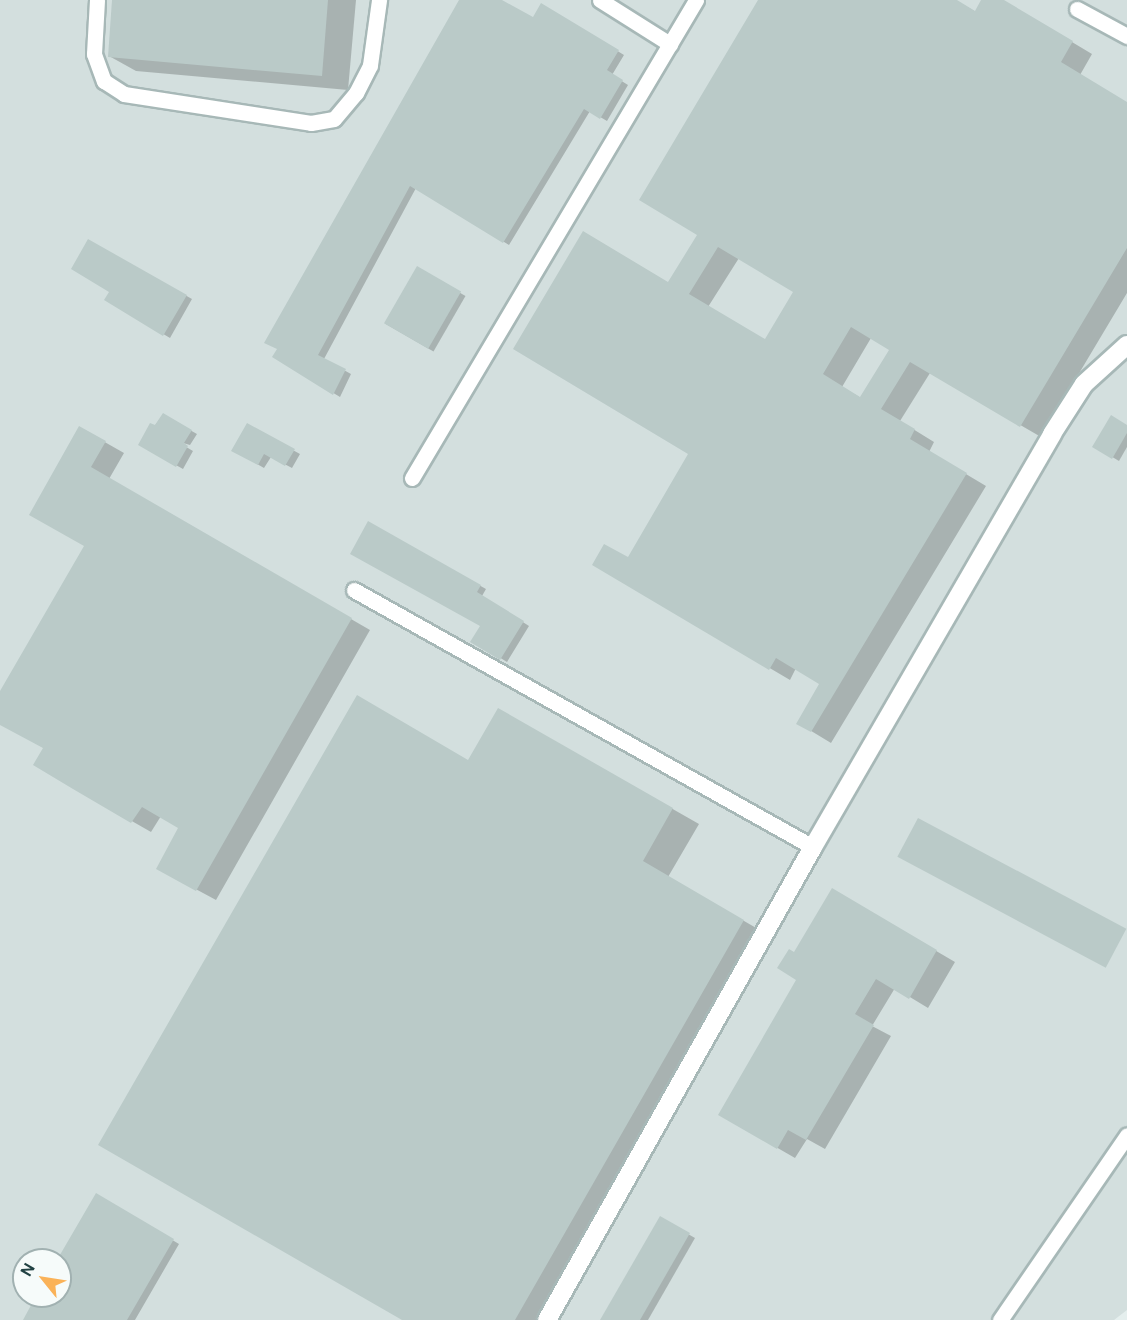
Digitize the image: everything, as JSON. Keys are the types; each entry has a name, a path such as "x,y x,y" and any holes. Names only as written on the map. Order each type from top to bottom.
{"street":[{"path":"547,1320 813,847 1053,434 1084,384 1124,355"}],"lane":[{"path":"97,0 94,54 104,81 124,94 310,123 334,119 356,93 370,65 379,0"},
{"path":"600,0 670,44"},
{"path":"412,478 696,0"},
{"path":"1077,9 1127,36"},
{"path":"354,590 813,847"},
{"path":"1000,1320 1127,1135"}],"shaded area":[{"path":"0,0 1127,0 1127,1310 1114,1320 0,1320"}],"building":[{"path":"112,0 328,0 322,76 108,57"},
{"path":"459,0 502,0 533,17 541,3 619,50 607,70 623,80 600,119 584,109 503,243 410,186 318,355 346,369 333,395 272,357 277,349 264,343"},
{"path":"758,0 957,0 975,11 981,0 1004,0 1073,41 1061,62 1127,102 1127,248 1020,427 910,362 881,409 915,429 910,439 967,473 811,732 796,724 819,684 776,658 769,670 592,565 604,544 628,557 688,454 513,349 583,231 668,282 697,235 639,200","holes":["718,247 793,292 765,339 689,294","851,327 889,350 860,397 823,374"]},
{"path":"88,239 187,295 163,336 104,300 109,292 71,269"},
{"path":"417,266 461,292 428,349 384,323"},
{"path":"163,413 192,430 184,443 188,446 176,467 138,445 150,423 155,425"},
{"path":"1111,415 1127,425 1127,433 1112,459 1092,447"},
{"path":"247,423 295,449 285,466 264,454 258,465 231,451"},
{"path":"79,426 106,441 91,467 352,618 196,891 156,869 178,828 142,807 131,823 33,765 43,748 0,725 0,691 84,546 29,515"},
{"path":"368,521 481,585 477,592 524,621 500,660 470,642 480,626 350,554"},
{"path":"357,695 468,760 498,708 673,808 643,861 744,920 515,1320 402,1320 98,1145"},
{"path":"918,818 1126,929 1106,968 897,857"},
{"path":"832,888 937,950 909,999 876,979 855,1014 874,1025 806,1140 788,1130 777,1149 718,1115 796,980 777,968 789,949 794,952"},
{"path":"96,1193 174,1239 127,1320 23,1320 30,1308 72,1308 72,1248 64,1248"},
{"path":"660,1216 690,1233 640,1320 600,1320"}]}
